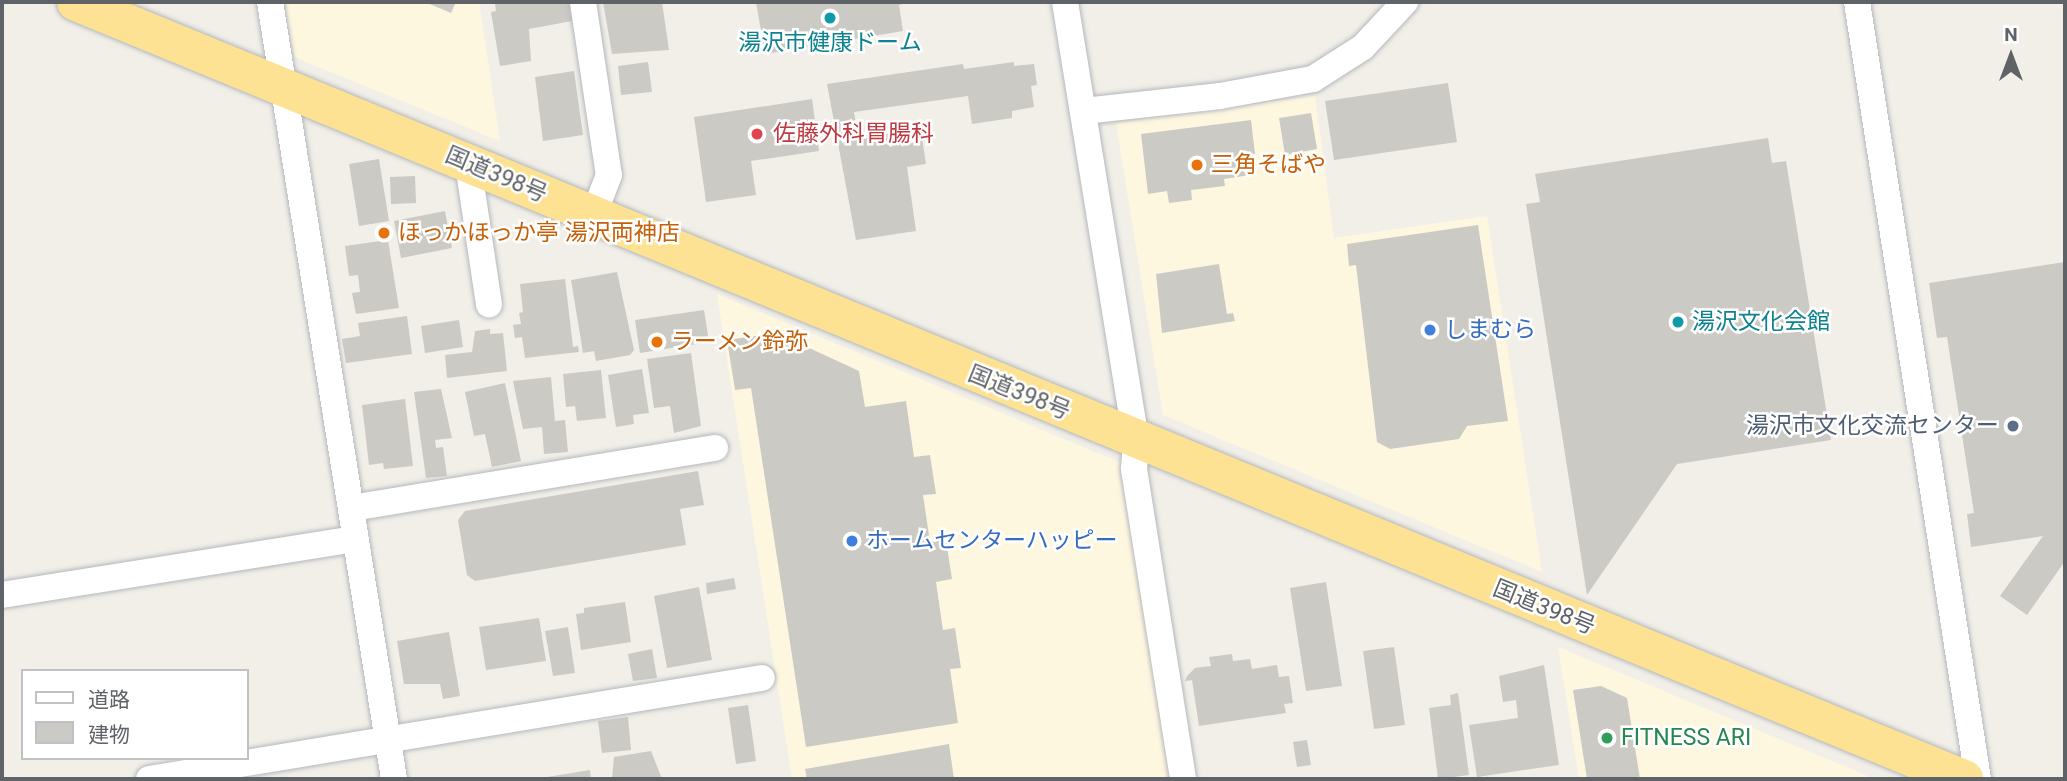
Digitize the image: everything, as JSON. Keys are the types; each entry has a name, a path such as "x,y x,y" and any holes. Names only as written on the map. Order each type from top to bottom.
{"highway":[{"name":"国道398号","path":"76,2 1136,442 1964,779"}],"street":[{"path":"270,2 286,88 394,779"},
{"path":"583,2 609,175 593,216"},
{"path":"1065,2 1136,442 1133,469 1183,779"},
{"path":"1084,111 1220,96 1313,79 1363,47 1405,2"},
{"path":"1857,2 1979,779"},
{"path":"468,164 489,304"},
{"path":"352,508 715,448"},
{"path":"2,595 356,538"},
{"path":"149,779 388,742 762,678"}],"shaded area":[{"path":"285,2 479,2 500,141 294,57"},
{"path":"1315,96 1334,238 1487,216 1542,572 1163,415 1116,123"},
{"path":"717,294 1126,465 1176,779 792,779"},
{"path":"1558,647 1875,779 1579,779"}],"building":[{"path":"425,2 456,2 451,13"},
{"path":"569,2 572,21 529,29 531,61 500,66 491,12 496,11 495,4"},
{"path":"603,2 662,2 669,50 612,54"},
{"name":"湯沢市健康ドーム","path":"756,2 907,3 899,5 903,31 765,54"},
{"path":"648,62 652,92 621,95 618,66"},
{"path":"1014,62 1014,66 1034,64 1037,85 1031,86 1034,107 1012,111 1012,118 972,124 968,96 854,112 858,136 921,131 926,164 907,167 916,231 856,240 827,84 963,64 964,69"},
{"path":"574,71 583,135 543,141 535,77"},
{"path":"1448,83 1457,142 1334,160 1325,101"},
{"name":"佐藤外科胃腸科","path":"812,99 819,151 751,161 756,195 706,202 694,117"},
{"path":"1311,113 1317,149 1285,155 1279,118"},
{"name":"三角そばや","path":"1251,120 1255,154 1247,155 1250,175 1224,179 1225,186 1191,190 1192,200 1169,203 1167,191 1148,194 1141,134"},
{"name":"湯沢文化会館","path":"1768,138 1772,163 1786,161 1831,440 1677,464 1587,595 1526,204 1540,202 1535,174"},
{"path":"379,159 389,221 359,226 349,164"},
{"path":"415,176 416,203 391,204 390,177"},
{"path":"445,211 452,248 401,258 394,221"},
{"name":"しまむら","path":"1478,225 1508,421 1467,426 1459,439 1390,449 1377,442 1356,265 1349,266 1347,244"},
{"path":"388,240 399,308 356,314 352,293 360,292 358,275 349,276 345,246"},
{"name":"湯沢市文化交流センター","path":"2065,262 2065,561 2027,615 2000,596 2043,536 1971,547 1967,514 1974,513 1947,337 1937,338 1929,283"},
{"path":"1219,264 1227,314 1233,313 1235,321 1162,333 1156,274"},
{"path":"617,272 634,350 630,355 596,361 594,351 583,353 571,280"},
{"path":"565,279 573,347 578,346 579,352 525,358 522,337 515,338 513,325 521,324 519,313 523,312 520,284"},
{"path":"704,310 709,342 640,353 635,320"},
{"path":"407,316 412,354 346,363 342,339 360,336 358,323"},
{"path":"459,320 463,347 425,353 421,326"},
{"path":"490,329 490,334 503,333 507,371 447,378 445,355 472,352 475,331"},
{"name":"ホームセンターハッピー","path":"762,335 763,345 792,340 859,371 865,407 906,401 914,457 930,455 936,494 923,495 930,542 946,540 952,579 936,582 943,630 955,628 961,668 950,669 958,723 806,747 751,388 735,390 727,340"},
{"path":"691,353 701,426 674,433 670,406 654,408 647,359"},
{"path":"642,369 649,413 633,415 634,424 616,427 608,375"},
{"path":"601,370 606,418 577,421 575,406 566,407 563,374"},
{"path":"551,377 555,421 565,420 568,452 544,454 542,427 523,429 513,381"},
{"path":"505,383 521,461 492,467 485,434 474,436 465,392"},
{"path":"441,389 452,438 435,440 436,448 443,447 447,476 426,478 414,392"},
{"path":"405,399 413,466 384,469 383,463 369,465 362,405"},
{"path":"698,471 704,505 680,509 686,545 475,581 467,575 458,520 465,511"},
{"path":"734,578 736,589 707,594 706,583"},
{"path":"1326,582 1342,686 1306,691 1290,588"},
{"path":"699,587 712,660 667,668 654,596"},
{"path":"625,602 631,642 581,650 576,614 584,613 584,608"},
{"path":"539,618 546,661 486,670 479,627"},
{"path":"568,627 575,673 553,676 545,631"},
{"path":"449,632 460,696 443,699 440,684 404,684 397,641"},
{"path":"1394,647 1405,725 1374,729 1363,651"},
{"path":"652,649 657,678 633,681 628,654"},
{"path":"1232,654 1233,661 1250,659 1252,669 1277,665 1279,677 1289,676 1293,703 1284,704 1286,713 1199,726 1192,680 1185,681 1187,676 1195,668 1211,666 1209,657"},
{"path":"1544,665 1559,765 1477,777 1469,725 1518,718 1516,700 1503,702 1499,676"},
{"name":"FITNESS ARI","path":"1601,686 1627,698 1640,779 1587,779 1573,690"},
{"path":"1458,693 1469,775 1438,779 1429,708 1451,705 1450,695"},
{"path":"748,705 756,761 736,764 728,708"},
{"path":"628,717 631,750 602,753 598,721"},
{"path":"1307,740 1311,765 1297,767 1293,742"},
{"path":"949,744 954,779 807,779 805,769"},
{"path":"651,751 662,779 612,779 614,757"},
{"path":"590,770 591,779 541,778"}],"place":[{"name":"湯沢市健康ドーム","path":"830,18"},
{"name":"佐藤外科胃腸科","path":"757,134"},
{"name":"三角そばや","path":"1197,165"},
{"name":"ほっかほっか亭 湯沢両神店","path":"384,233"},
{"name":"湯沢文化会館","path":"1678,322"},
{"name":"しまむら","path":"1430,330"},
{"name":"ラーメン鈴弥","path":"657,342"},
{"name":"湯沢市文化交流センター","path":"2013,426"},
{"name":"ホームセンターハッピー","path":"852,541"},
{"name":"FITNESS ARI","path":"1607,738"}]}
